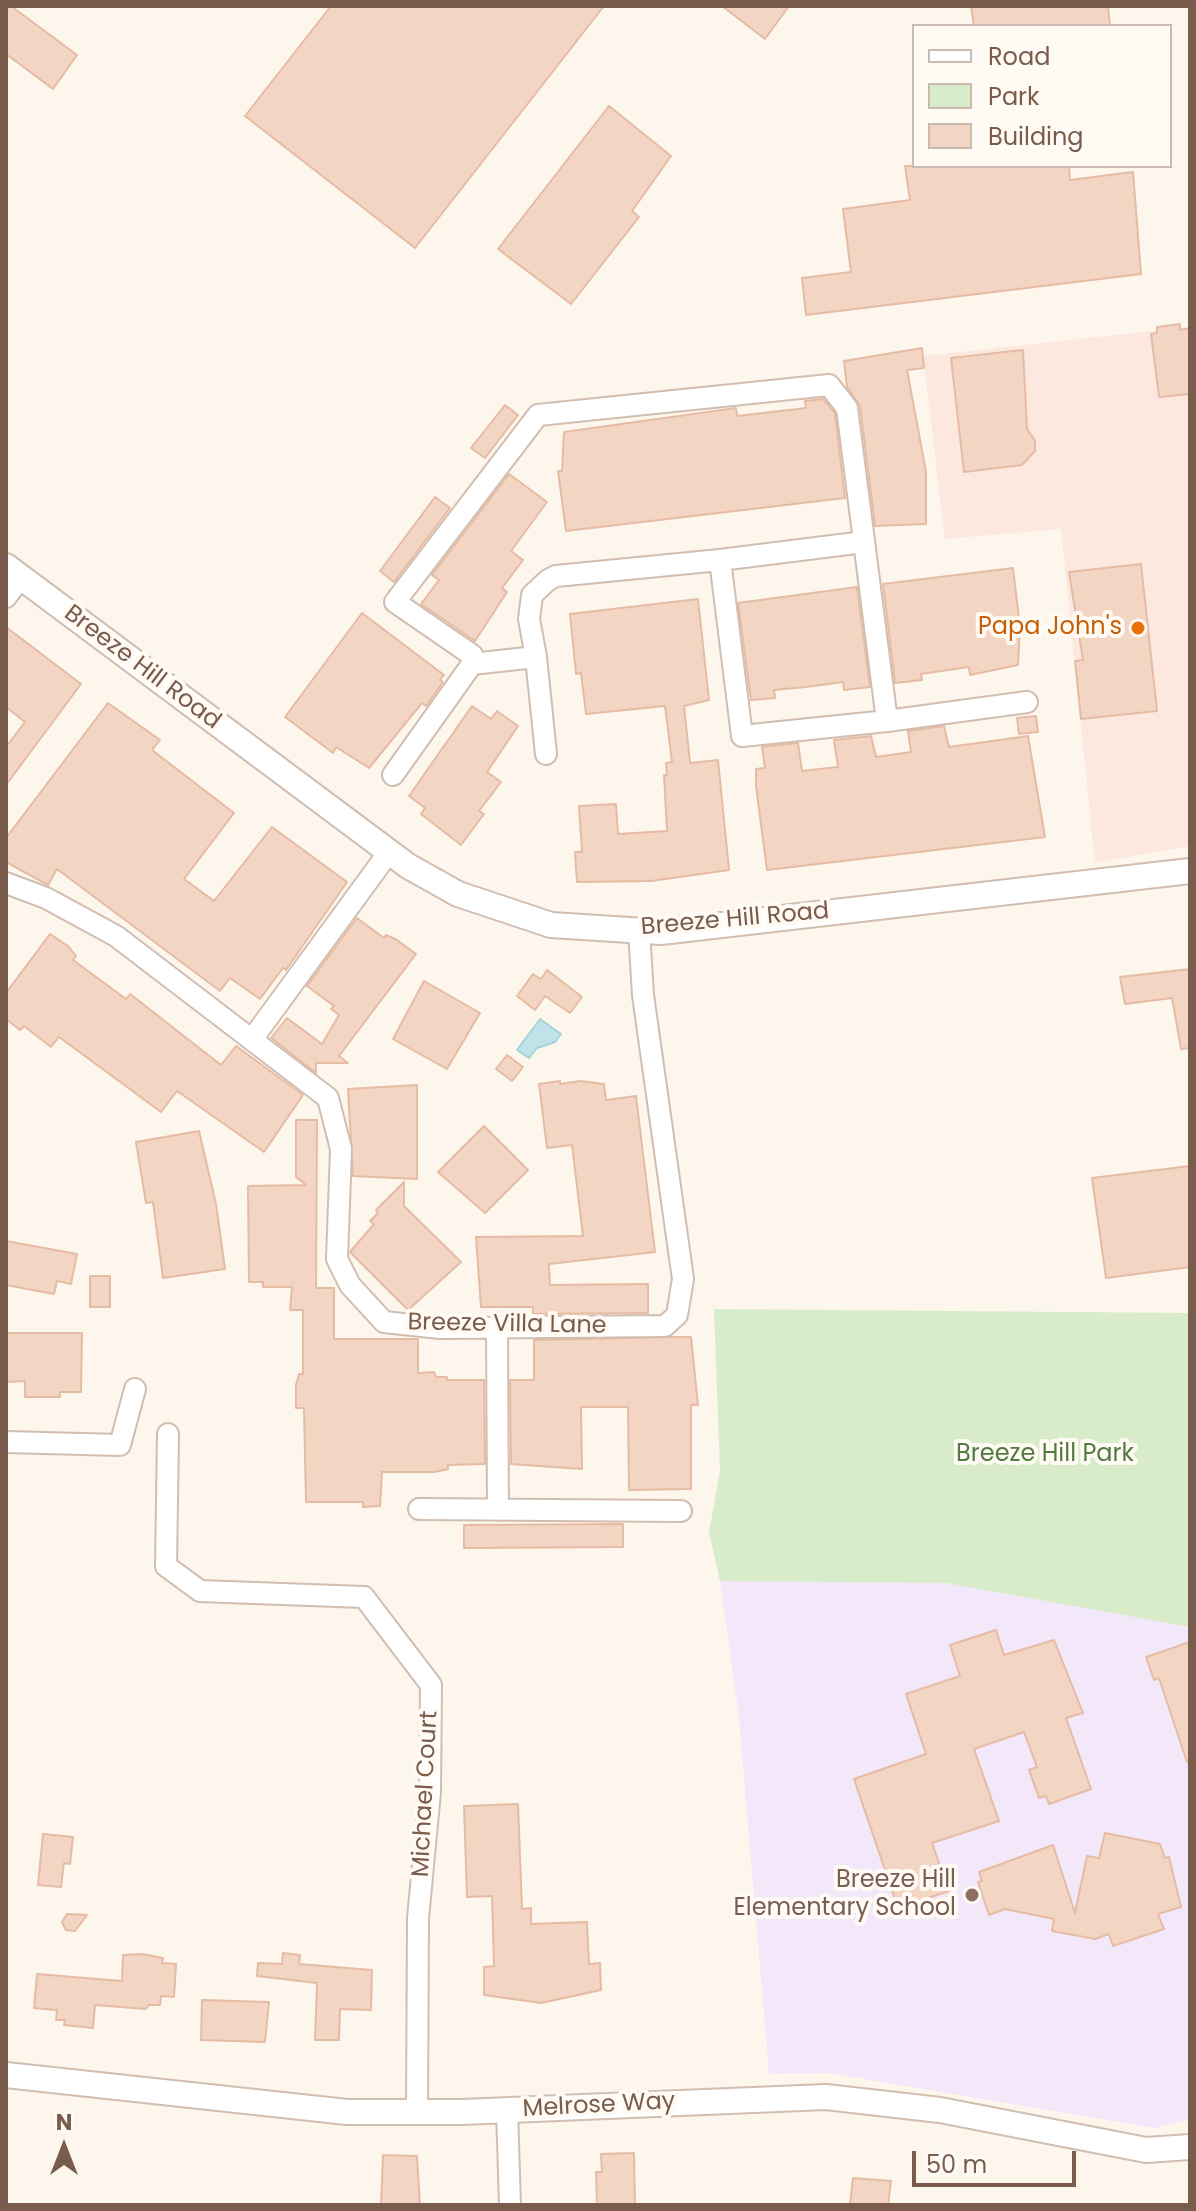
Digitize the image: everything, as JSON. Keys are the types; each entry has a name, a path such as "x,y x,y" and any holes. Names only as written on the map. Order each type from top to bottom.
{"street":[{"path":"393,775 472,664 472,655 395,602 538,415 829,385 847,408 887,721"},
{"path":"546,754 529,619 532,595 548,580 556,576 864,542"},
{"path":"720,560 742,736 1027,702"},
{"path":"6,597 14,572"},
{"name":"Breeze Hill Road","path":"14,572 389,852 458,894 551,925 661,932 1190,871"},
{"path":"472,664 536,657"},
{"path":"253,1038 389,852"},
{"name":"Breeze Villa Lane","path":"6,883 46,898 116,936 253,1038 330,1102 341,1149 337,1259 350,1285 384,1322 440,1328 665,1326 677,1315 683,1279 643,995 639,930"},
{"path":"497,1327 498,1510"},
{"path":"6,1442 120,1445 135,1389"},
{"name":"Michael Court","path":"168,1434 166,1566 200,1591 364,1597 431,1685 430,1792 418,1918 417,2112"},
{"path":"419,1509 681,1511"},
{"name":"Melrose Way","path":"6,2075 347,2112 507,2110 826,2097 940,2110 1146,2150 1190,2147"},
{"path":"507,2110 510,2205"}],"shaded area":[{"path":"1190,327 1190,846 1095,863 1061,529 945,539 923,356"},
{"name":"Breeze Hill Elementary School","path":"720,1581 946,1583 1190,1626 1190,2119 1155,2128 829,2073 769,2074 739,1718"}],"green space":[{"name":"Breeze Hill Park","path":"714,1309 1190,1313 1190,1627 946,1583 720,1581 709,1532 720,1471"}],"water":[{"path":"540,1019 561,1034 555,1042 537,1048 529,1058 517,1050"}],"building":[{"path":"6,6 11,6 77,55 53,89 6,54"},
{"path":"331,6 604,6 415,248 245,116"},
{"path":"722,6 789,6 765,39"},
{"path":"971,6 1108,6 1110,24 974,24"},
{"path":"609,106 671,156 632,211 639,217 571,304 498,249"},
{"path":"905,166 1069,168 1070,180 1133,172 1141,274 806,315 802,278 851,272 843,209 910,200"},
{"path":"1180,324 1180,330 1190,328 1190,394 1159,397 1151,334 1157,333 1157,327"},
{"path":"922,348 924,368 907,370 926,472 926,524 875,526 860,406 847,387 844,361"},
{"path":"1023,350 1027,429 1035,441 1035,451 1022,465 964,472 951,358"},
{"path":"823,399 835,413 845,498 566,531 558,471 562,471 564,432 736,408 737,416 806,408 805,401"},
{"path":"505,405 518,415 485,458 471,448"},
{"path":"509,474 547,502 511,551 523,560 502,588 507,592 475,641 421,604 439,580 432,575"},
{"path":"435,497 450,508 394,582 380,571"},
{"path":"1141,564 1157,711 1081,719 1075,661 1083,660 1069,572"},
{"path":"1013,568 1020,627 1018,665 970,675 969,667 921,674 922,680 895,683 883,584"},
{"path":"857,587 870,687 844,690 843,682 774,690 775,698 751,700 738,603"},
{"path":"698,599 709,700 684,706 690,763 718,760 729,870 651,881 577,882 575,852 582,852 579,806 616,804 618,834 667,831 664,775 667,775 666,763 672,762 665,706 586,714 581,673 576,674 570,614"},
{"path":"362,613 444,675 440,680 443,682 426,706 422,703 369,768 336,747 333,753 285,717"},
{"path":"6,627 81,684 6,785 6,747 25,722 6,707"},
{"path":"108,703 160,740 152,750 234,813 184,879 214,901 272,827 347,882 286,970 283,968 260,999 230,978 220,991 57,869 48,885 6,862 6,838"},
{"path":"472,706 491,719 497,711 518,726 487,772 501,782 479,811 484,814 461,845 421,814 425,808 409,796"},
{"path":"1036,716 1038,732 1019,734 1017,718"},
{"path":"944,726 949,747 1028,736 1045,837 767,870 756,786 756,769 765,768 762,747 798,743 802,771 838,767 834,740 871,736 876,757 911,752 908,731"},
{"path":"357,918 384,938 386,935 397,940 416,954 339,1056 348,1063 316,1063 316,1073 271,1038 287,1018 322,1044 339,1015 331,1009 334,1006 307,986"},
{"path":"50,934 68,946 76,956 73,960 126,999 130,994 221,1065 236,1046 303,1095 264,1152 177,1091 161,1112 59,1037 51,1047 24,1026 20,1030 6,1019 6,993"},
{"path":"1190,969 1190,1048 1181,1049 1172,998 1125,1004 1120,977"},
{"path":"547,970 582,997 570,1013 545,996 535,1010 517,996 533,974 541,979"},
{"path":"424,981 480,1013 447,1069 393,1039"},
{"path":"507,1055 523,1067 512,1081 496,1069"},
{"path":"560,1081 560,1084 580,1081 604,1084 606,1100 636,1096 655,1252 549,1264 550,1285 648,1284 648,1313 533,1314 533,1307 481,1307 476,1237 583,1236 572,1145 547,1148 539,1084"},
{"path":"417,1085 417,1179 353,1176 348,1089"},
{"path":"296,1120 317,1120 316,1288 334,1288 334,1339 418,1339 418,1373 434,1372 436,1377 447,1377 447,1380 484,1380 485,1464 448,1465 448,1469 435,1472 382,1472 380,1506 363,1507 363,1502 306,1502 304,1408 296,1408 296,1385 299,1374 303,1374 303,1310 290,1310 292,1287 263,1287 263,1282 249,1282 248,1186 306,1185 296,1177"},
{"path":"484,1126 528,1170 485,1213 438,1172"},
{"path":"199,1131 216,1204 225,1269 163,1278 153,1202 146,1203 136,1142"},
{"path":"1190,1166 1190,1267 1106,1278 1092,1178"},
{"path":"404,1182 404,1206 461,1262 408,1310 350,1252 374,1224 370,1221 378,1213 376,1210"},
{"path":"6,1241 77,1254 71,1284 57,1281 54,1294 6,1285"},
{"path":"90,1276 110,1276 110,1307 90,1307"},
{"path":"6,1333 82,1333 81,1392 60,1392 60,1397 25,1397 25,1381 6,1382"},
{"path":"691,1337 698,1405 691,1405 691,1489 629,1490 628,1407 581,1407 582,1469 511,1464 510,1380 534,1380 534,1340"},
{"path":"623,1524 623,1547 464,1548 464,1525"},
{"path":"996,1630 1004,1655 1054,1640 1083,1713 1066,1718 1091,1789 1049,1804 1046,1796 1039,1798 1029,1770 1037,1767 1024,1732 974,1749 999,1821 932,1843 949,1891 898,1908 854,1779 926,1754 906,1694 960,1676 950,1645"},
{"path":"1190,1642 1190,1761 1187,1762 1159,1678 1154,1680 1146,1657"},
{"path":"518,1804 522,1909 531,1908 531,1924 587,1922 589,1964 600,1963 601,1990 541,2003 484,1995 484,1967 494,1966 492,1896 467,1897 464,1806"},
{"path":"1105,1833 1160,1844 1165,1858 1169,1857 1181,1907 1158,1914 1164,1929 1113,1946 1109,1934 1095,1939 1052,1931 1054,1919 1005,1909 989,1915 978,1882 982,1881 979,1872 1053,1845 1075,1913 1087,1856 1099,1858"},
{"path":"43,1834 73,1837 70,1864 64,1863 61,1887 38,1885"},
{"path":"67,1914 87,1915 75,1931 66,1930 62,1922"},
{"path":"283,1953 300,1955 299,1964 372,1970 371,2010 340,2009 339,2040 315,2040 317,1983 257,1976 258,1963 282,1964"},
{"path":"142,1954 163,1958 162,1963 176,1964 174,1997 161,1996 160,2005 149,2005 146,2009 95,2005 93,2028 64,2025 65,2020 56,2020 57,2010 34,2008 37,1974 122,1981 123,1955"},
{"path":"202,2000 269,2002 265,2042 201,2040"},
{"path":"634,2153 635,2205 597,2205 596,2172 602,2172 601,2154"},
{"path":"383,2155 417,2156 420,2205 381,2205"},
{"path":"853,2178 891,2181 888,2205 850,2205"}],"place":[{"name":"Papa John's","path":"1138,628"},
{"name":"Breeze Hill Elementary School","path":"972,1895"}]}
